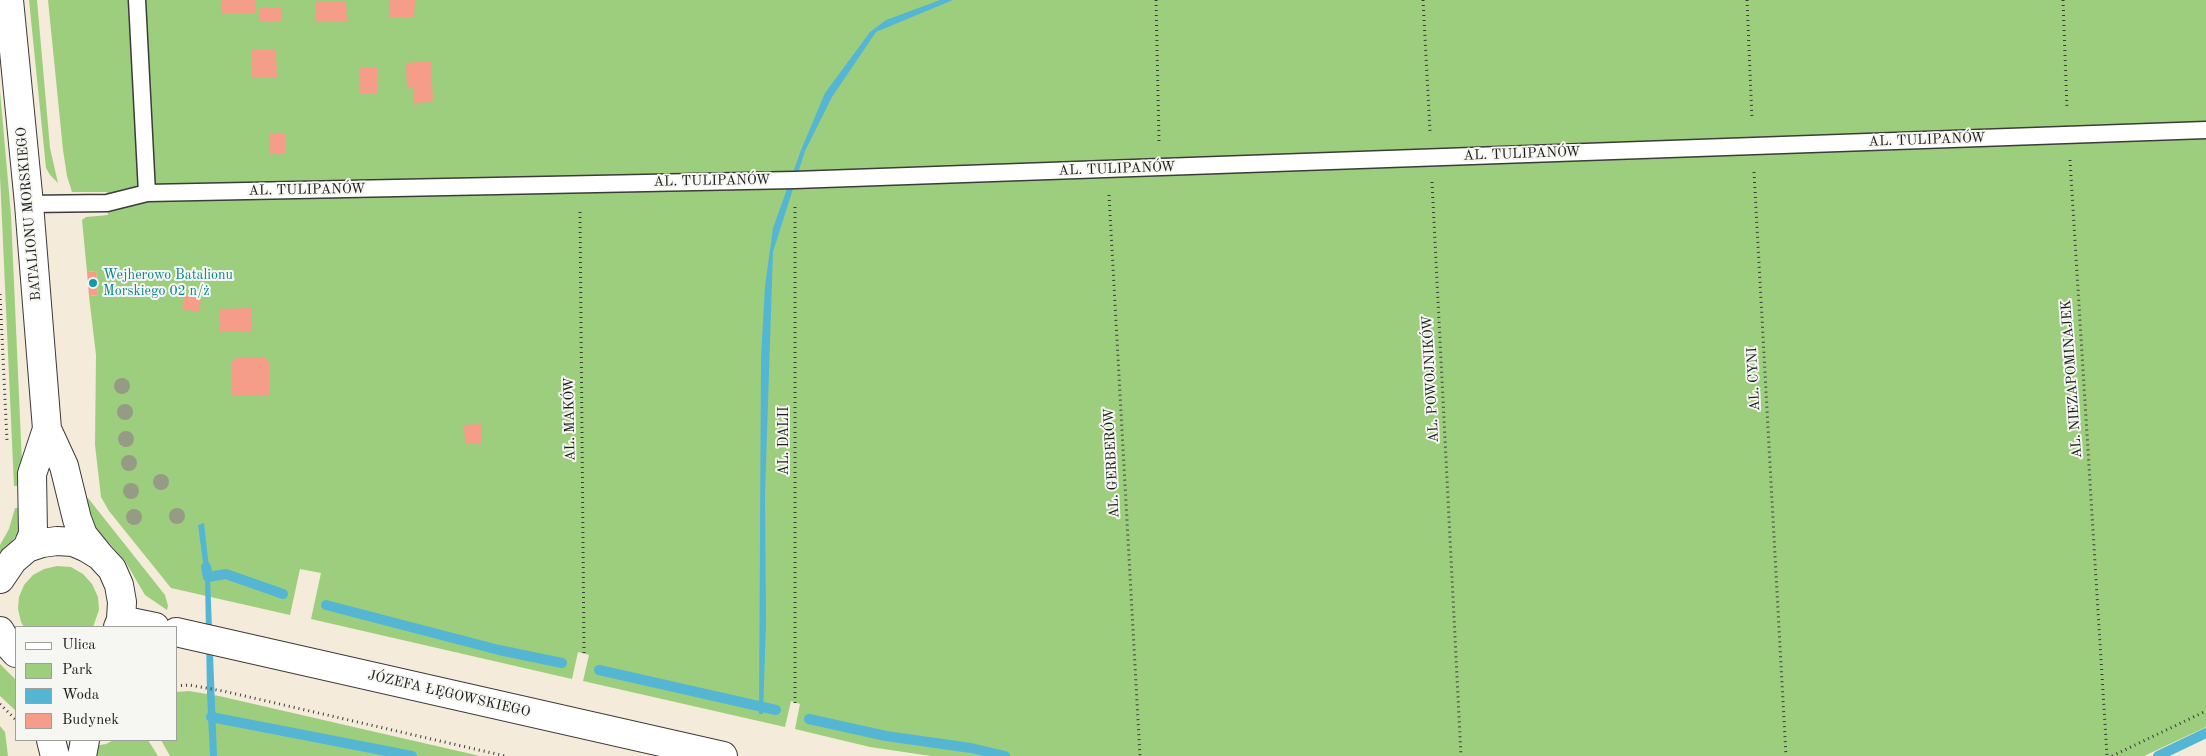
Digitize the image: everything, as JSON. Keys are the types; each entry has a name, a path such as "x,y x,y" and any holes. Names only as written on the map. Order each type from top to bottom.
{"main road":[{"name":"BATALIONU MORSKIEGO","path":"8,0 29,204 47,429 64,466 77,519 83,535 112,569 119,585 122,602 119,624"},
{"name":"BATALIONU MORSKIEGO","path":"28,548 33,534 32,474 47,429"},
{"path":"0,578 13,560 28,548 42,543 57,541 73,542 100,556"},
{"path":"119,624 142,626"},
{"path":"0,631 6,642 15,652"},
{"name":"JÓZEFA ŁĘGOWSKIEGO","path":"178,632 723,756"},
{"path":"51,741 55,756"},
{"path":"82,756 85,741"}],"lane":[{"path":"137,0 147,193"},
{"name":"AL. TULIPANÓW","path":"29,204 107,203 147,193 795,180 2206,130"}],"path":[{"path":"1156,0 1160,167"},
{"name":"AL. POWOJNIKÓW","path":"1423,0 1461,756"},
{"name":"AL. CYNI","path":"1747,0 1753,146 1786,756"},
{"name":"AL. NIEZAPOMINAJEK","path":"2063,0 2068,135 2107,756"},
{"name":"AL. GERBERÓW","path":"1108,169 1140,756"},
{"name":"AL. DALII","path":"795,180 795,702"},
{"name":"AL. MAKÓW","path":"580,184 584,654"},
{"path":"0,294 7,444"},
{"path":"178,686 189,685 223,691 505,756"},
{"path":"0,704 15,719"},
{"path":"2112,756 2206,711"}],"green space":[{"path":"29,0 37,0 50,148 58,183 46,168"},
{"path":"48,0 2206,0 2206,727 2144,756 931,756 870,747 795,729 800,704 791,701 785,727 583,681 589,655 578,652 572,679 311,619 321,573 300,569 290,615 171,588 109,511 101,497 95,445 96,355 89,296 98,295 96,271 87,272 82,220 86,217 108,215 107,192 72,192 67,176"},
{"path":"0,91 11,215 23,486 14,486 0,176"},
{"path":"88,498 165,595 168,606 167,610 145,595 125,561 95,527 83,499"},
{"path":"15,508 23,508 20,529 0,560 0,545 9,529"},
{"path":"57,566 71,567 83,574 92,584 98,597 99,610 93,626 23,626 18,609 19,597 24,585 33,575 44,569"},
{"path":"0,664 15,679 15,710 0,696"},
{"path":"189,691 219,696 480,756 170,756 162,741 178,741 178,692"},
{"path":"0,726 5,732 8,756 0,756"},
{"path":"112,741 149,741 158,756 94,756 94,746"}],"water":[{"path":"940,0 953,0 876,32 832,97 805,151 773,252 765,494 766,623 763,714 759,714 761,357 765,286 773,228 801,150 825,93 870,32 886,20"},
{"path":"204,523 210,577 217,756 210,756 205,577 198,525"}],"building":[{"path":"221,0 255,0 256,14 222,14"},
{"path":"389,0 415,0 414,17 389,17"},
{"path":"315,1 346,1 347,21 315,21"},
{"path":"259,7 282,7 282,21 259,21"},
{"path":"252,50 276,50 277,78 252,78"},
{"path":"431,61 433,102 414,103 413,87 407,88 406,63"},
{"path":"360,67 377,67 377,93 360,93"},
{"path":"269,134 285,134 285,153 269,154"},
{"name":"Wejherowo Batalionu Morskiego 02 n/ż","path":"96,271 98,295 89,296 87,272"},
{"path":"185,295 201,299 199,312 182,309"},
{"path":"252,308 252,332 220,332 219,309"},
{"path":"236,358 265,358 270,364 270,395 231,395 231,362"},
{"path":"482,424 482,443 465,443 464,425"}],"waterway":[{"path":"206,567 208,577 226,574 283,594"},
{"path":"326,605 499,650 562,663"},
{"path":"599,670 776,710"},
{"path":"211,717 412,756"},
{"path":"809,719 886,736 971,748 1005,756"},
{"path":"2158,756 2206,733"}],"place":[{"name":"Wejherowo Batalionu Morskiego 02 n/ż","path":"93,283"}]}
